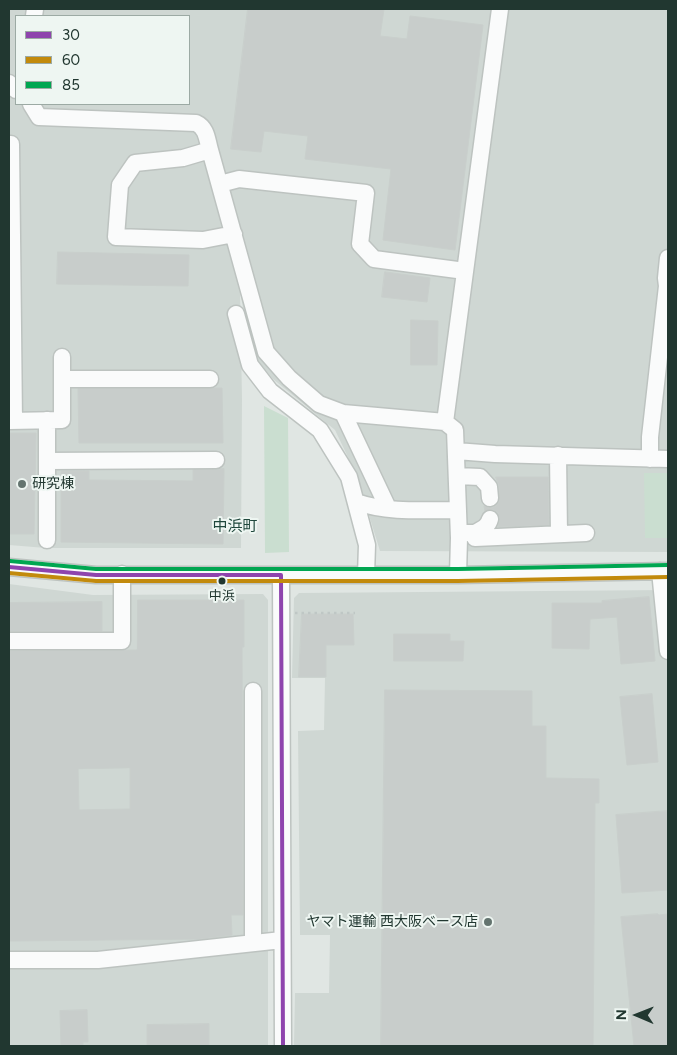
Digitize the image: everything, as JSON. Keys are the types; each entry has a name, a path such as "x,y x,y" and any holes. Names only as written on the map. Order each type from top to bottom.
{"street":[{"path":"446,422 500,9"},
{"path":"32,105 39,117 196,124 202,126 220,184 266,352 289,378 319,404 343,412 446,422 455,430 458,510 467,533 458,575"},
{"path":"9,144 11,144 12,421 62,420 62,357"},
{"path":"210,150 183,158 135,163 120,185 116,237 203,240 234,234"},
{"path":"220,184 239,179 366,194 360,244 374,260 465,270"},
{"path":"650,459 650,437 667,286 668,258"},
{"path":"236,314 250,365 270,391 320,430 348,477 367,545 366,575"},
{"path":"62,379 210,379"},
{"path":"343,412 388,508"},
{"path":"47,420 47,540"},
{"path":"456,451 495,454 668,459"},
{"path":"558,456 559,534"},
{"path":"47,461 216,460"},
{"path":"457,476 480,477 489,487 490,498"},
{"path":"356,502 367,506 388,508 458,510"},
{"path":"467,533 484,529 490,519"},
{"path":"467,533 475,538 586,533"},
{"path":"9,567 96,575 458,575 664,571 668,651"},
{"path":"9,641 122,641 122,574"},
{"path":"281,575 282,1046"},
{"path":"253,691 253,943"},
{"path":"9,960 98,960 282,940"}],"path":[{"path":"291,612 355,613"}],"shaded area":[{"path":"9,9 668,9 668,552 380,551 357,476 335,430 273,379 252,354 240,292 242,399 241,548 46,548 9,545"},
{"path":"9,584 93,595 263,594 268,600 268,1046 9,1046"},
{"path":"668,590 668,1046 294,1046 295,993 329,993 330,935 300,935 298,731 324,730 325,678 292,678 294,598 299,593"}],"green space":[{"path":"264,406 288,418 289,552 265,553"},
{"path":"644,473 668,473 668,538 645,538"}],"building":[{"path":"248,9 384,9 380,36 407,39 410,16 483,25 455,250 383,240 391,169 305,159 308,136 264,131 261,152 231,149"},
{"path":"58,252 189,255 188,286 57,284"},
{"path":"385,272 430,278 427,302 382,297"},
{"path":"411,320 438,321 437,365 411,365"},
{"path":"222,388 223,443 79,443 78,389"},
{"name":"研究棟","path":"9,433 36,433 34,534 9,534"},
{"path":"224,469 223,544 61,542 61,471 89,471 89,480 193,481 193,470"},
{"path":"496,477 548,477 549,525 498,527 500,518 498,513 493,509 485,511 484,506 491,508 499,502 499,486"},
{"path":"649,597 655,661 621,664 617,617 590,619 589,649 552,648 552,603 602,603 602,601"},
{"path":"138,600 244,600 244,647 242,647 243,915 231,915 232,935 200,939 9,941 9,651 137,650","holes":["130,768 130,809 79,810 78,769"]},
{"path":"102,602 102,631 9,631 9,603"},
{"path":"302,614 353,614 354,645 326,645 326,677 299,677"},
{"path":"394,634 450,634 450,641 464,641 463,661 394,661"},
{"name":"ヤマト運輸 西大阪ベース店","path":"385,690 532,691 532,726 546,726 546,778 599,779 599,803 595,803 593,1046 381,1046"},
{"path":"652,694 658,762 627,765 620,697"},
{"path":"668,811 668,890 622,893 616,815"},
{"path":"668,914 668,1046 634,1046 621,917"},
{"path":"87,1010 88,1042 83,1042 83,1046 61,1046 60,1011"},
{"path":"209,1024 209,1046 147,1046 147,1025"}],"transit line":[{"name":"85","path":"10,561 96,569 458,569 668,565"},
{"name":"30","path":"9,567 96,575 281,575 283,1046"},
{"name":"60","path":"9,573 96,581 458,581 668,577"}],"place":[{"name":"研究棟","path":"22,484"},
{"name":"中浜","path":"222,581"},
{"name":"ヤマト運輸 西大阪ベース店","path":"488,922"}],"district":[{"name":"中浜町","path":"235,527"}]}
